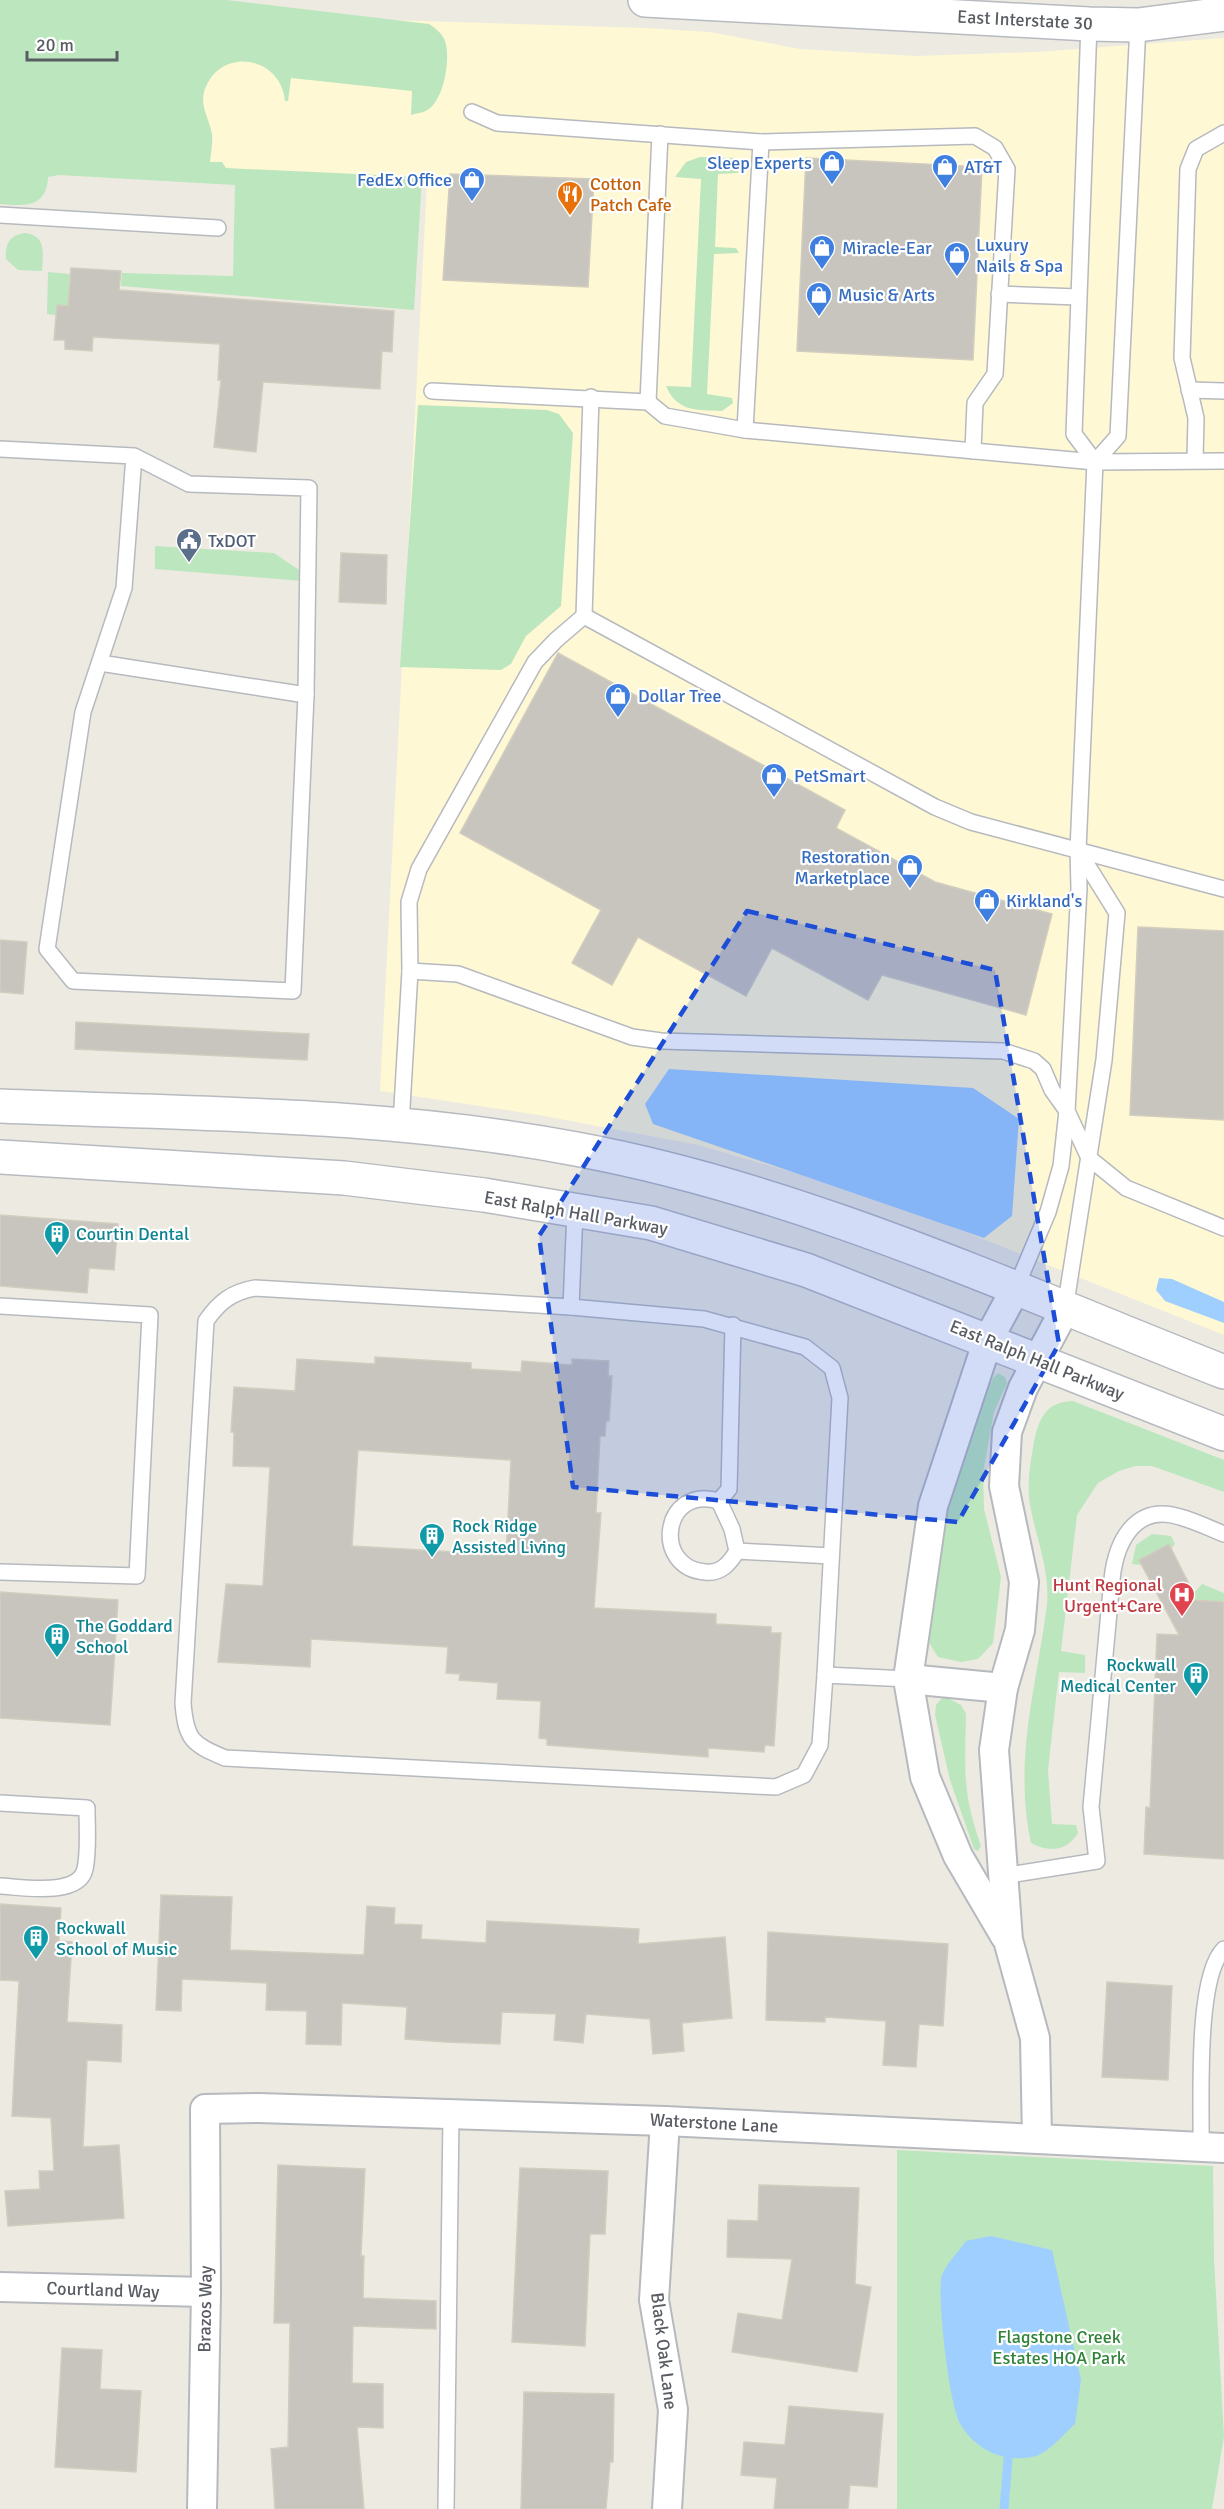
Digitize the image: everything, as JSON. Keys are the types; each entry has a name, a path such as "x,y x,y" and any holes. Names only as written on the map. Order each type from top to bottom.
{"main road":[{"name":"East Interstate 30","path":"645,0 1089,24 1138,25 1224,15"},
{"path":"0,1106 401,1124 577,1149 721,1184 838,1219 1224,1372"},
{"name":"East Ralph Hall Parkway","path":"0,1157 344,1178 484,1196 651,1223 806,1270 1224,1434"}],"street":[{"path":"1008,1940 958,1856 925,1777 908,1679 933,1506 988,1341 1016,1290"},
{"path":"1037,2139 1035,2038 1008,1940 994,1750 1003,1689 1020,1630 1024,1582 1004,1485 1007,1432 1023,1388 1065,1309"},
{"path":"908,1679 1003,1689"},
{"name":"Waterstone Lane","path":"205,2109 259,2108 666,2121 1212,2147"},
{"name":"Brazos Way","path":"202,2509 206,2292 205,2109"},
{"name":"Black Oak Lane","path":"666,2121 654,2300 673,2410 667,2509"},
{"name":"Courtland Way","path":"0,2287 206,2292"}],"lane":[{"path":"1089,24 1074,434 1095,462"},
{"path":"1016,1290 1051,1200 1061,1166 1067,1111 1079,888 1078,850 1095,462 1118,436 1138,25"},
{"path":"472,112 497,123 761,142 975,136 995,148 1007,169 995,374 975,404 973,451"},
{"path":"648,402 660,134"},
{"path":"1195,460 1196,418 1182,358 1188,169 1196,150 1224,134"},
{"path":"745,430 761,142"},
{"path":"0,215 218,228"},
{"path":"999,294 1078,297"},
{"path":"1189,390 1224,391"},
{"path":"432,391 591,397 648,402 665,416 745,430 1095,462 1224,461"},
{"path":"401,1124 410,971 409,902 418,869 535,662 556,639 584,616 591,397"},
{"path":"0,449 134,456 189,484 309,488 306,695 293,991 72,981 46,949 83,712 124,588 134,456"},
{"path":"584,616 935,807 971,822 1224,889"},
{"path":"100,663 306,695"},
{"path":"1065,1309 1104,1060 1117,914 1078,850"},
{"path":"410,971 458,974 632,1036 661,1041 1003,1052 1034,1061 1043,1069 1052,1090 1067,1111 1089,1158 1126,1188 1224,1228"},
{"path":"571,1307 575,1211"},
{"path":"255,1288 571,1307 664,1314 733,1325 805,1347 832,1368 840,1398 825,1675 820,1745 804,1775 777,1787 225,1758 200,1747 185,1729 183,1703 206,1321 217,1304 239,1291 255,1288"},
{"path":"0,1306 150,1315 137,1576 0,1572"},
{"path":"719,1501 729,1489 733,1325"},
{"path":"704,1496 719,1501 732,1529 737,1551 729,1565 711,1573 693,1572 679,1560 672,1549 670,1532 676,1514 687,1502 704,1496"},
{"path":"1003,1876 1096,1861 1091,1807 1112,1579 1115,1555 1128,1529 1143,1519 1159,1514 1178,1516 1224,1534"},
{"path":"737,1551 831,1556"},
{"path":"825,1675 908,1679"},
{"path":"0,1803 87,1808 87,1827 85,1870 78,1882 60,1888 0,1886"},
{"path":"1212,2147 1203,2044 1209,1975 1224,1948"},
{"path":"446,2509 451,2114"}],"highlighted area":[{"path":"747,911 995,970 1059,1344 958,1522 573,1487 539,1236"}],"shaded area":[{"path":"198,5 354,19 710,32 800,49 915,56 1037,52 1224,38 1224,1335 877,1197 698,1145 539,1115 380,1091 427,183 185,169"}],"green space":[{"path":"0,0 227,0 429,24 434,27 445,41 447,67 439,96 429,109 423,112 411,115 412,91 291,78 288,101 285,101 281,86 273,74 262,66 250,62 236,62 224,66 213,75 203,95 212,134 210,162 222,162 226,168 422,177 414,310 121,286 122,273 233,276 235,185 59,175 48,177 43,195 33,203 0,204"},
{"path":"700,157 736,158 742,163 738,173 718,174 715,247 736,248 739,253 714,254 707,394 732,398 733,403 722,411 696,410 682,405 676,401 666,386 691,387 701,179 675,177 686,162"},
{"path":"25,233 37,238 42,246 42,271 18,270 6,259 9,241"},
{"path":"48,272 70,274 68,306 57,305 56,315 47,314"},
{"path":"418,405 547,410 559,414 573,433 561,606 526,636 511,664 501,670 400,667"},
{"path":"155,546 274,553 299,570 302,581 155,569"},
{"path":"998,1373 1005,1377 1007,1383 994,1412 983,1473 984,1509 1001,1577 993,1643 978,1659 961,1662 938,1657 926,1638 945,1502 971,1428 993,1378"},
{"path":"1073,1401 1224,1460 1224,1492 1152,1466 1135,1466 1119,1471 1098,1483 1077,1515 1061,1651 1085,1655 1085,1673 1059,1672 1048,1770 1052,1824 1076,1825 1078,1833 1069,1844 1051,1849 1031,1843 1024,1781 1028,1722 1047,1604 1047,1580 1031,1510 1029,1484 1034,1442 1041,1419 1056,1404"},
{"path":"1152,1534 1171,1536 1175,1544 1171,1549 1168,1545 1139,1560 1141,1565 1132,1564 1136,1545"},
{"path":"1202,1584 1224,1593 1224,1602 1193,1600 1194,1593"},
{"path":"946,1697 961,1705 966,1714 966,1781 970,1810 981,1846 978,1851 974,1849 950,1780 935,1715 936,1705"},
{"name":"Flagstone Creek Estates HOA Park","path":"897,2150 1213,2166 1214,2259 1224,2436 1212,2509 897,2509"}],"water":[{"path":"669,1069 973,1088 1019,1119 1012,1216 984,1238 653,1124 645,1104"},
{"path":"1159,1278 1172,1279 1224,1302 1224,1323 1165,1301 1156,1290"},
{"path":"991,2236 1052,2250 1081,2380 1075,2424 1046,2451 1025,2458 1003,2457 993,2453 967,2434 961,2425 952,2398 945,2354 941,2309 942,2274 966,2241"}],"building":[{"path":"806,158 982,167 973,360 797,351"},
{"path":"450,174 594,179 588,287 443,280"},
{"path":"71,268 121,271 119,290 394,311 392,352 382,351 380,389 263,382 256,452 214,447 221,380 218,380 220,344 93,337 92,351 65,349 65,340 54,340 57,305 68,306"},
{"path":"341,553 387,555 386,604 339,602"},
{"path":"558,653 845,810 836,828 935,882 1052,914 1026,1015 882,975 868,1000 772,948 746,996 638,937 612,985 572,963 601,910 460,833"},
{"path":"1138,927 1224,931 1224,1120 1130,1115"},
{"path":"0,940 27,942 23,994 0,992"},
{"path":"76,1022 309,1034 307,1060 75,1049"},
{"name":"Courtin Dental","path":"0,1215 118,1224 114,1270 89,1268 87,1293 0,1286"},
{"name":"Rock Ridge Assisted Living","path":"375,1357 471,1363 471,1369 521,1372 522,1361 572,1365 572,1359 609,1361 608,1376 612,1376 609,1421 606,1421 605,1436 600,1436 596,1513 601,1513 594,1608 716,1614 716,1624 771,1627 771,1633 781,1633 774,1746 765,1745 764,1752 708,1748 708,1757 547,1745 547,1739 539,1738 541,1701 497,1699 498,1683 459,1680 460,1674 446,1673 448,1647 311,1639 310,1667 218,1662 226,1584 263,1586 270,1467 233,1466 234,1432 231,1432 234,1387 295,1391 297,1359 375,1364","holes":["358,1450 511,1460 506,1555 352,1546"]},
{"name":"Rockwall Medical Center","path":"1169,1544 1193,1592 1193,1600 1224,1602 1224,1859 1144,1854 1146,1807 1150,1808 1157,1634 1179,1635 1139,1560"},
{"name":"The Goddard School","path":"0,1592 118,1600 110,1725 0,1718"},
{"path":"161,1895 232,1897 230,1950 364,1955 367,1906 395,1908 394,1924 422,1925 421,1939 486,1943 487,1921 639,1929 638,1944 725,1937 732,2018 682,2023 684,2051 653,2054 650,2019 586,2014 583,2043 554,2040 556,2014 502,2012 500,2044 445,2042 405,2039 407,2007 342,2003 341,2045 306,2044 307,2011 266,2010 267,1983 182,1979 181,2011 156,2010"},
{"path":"0,1904 61,1908 59,1941 72,1942 67,2022 122,2025 121,2062 87,2060 83,2147 119,2145 124,2218 8,2226 5,2191 40,2189 39,2171 54,2171 51,2118 12,2116 19,1981 0,1980"},
{"path":"768,1932 948,1944 943,2026 919,2024 916,2067 883,2065 886,2021 825,2017 825,2022 766,2020"},
{"path":"1107,1982 1172,1986 1168,2080 1102,2077"},
{"path":"278,2165 365,2169 361,2256 364,2256 363,2298 436,2301 436,2329 353,2326 352,2383 383,2384 383,2428 357,2427 364,2509 275,2509 271,2449 288,2447 290,2323 274,2323"},
{"path":"520,2168 608,2171 605,2234 590,2234 585,2346 512,2342"},
{"path":"759,2185 859,2188 855,2284 871,2287 857,2372 732,2352 738,2313 782,2320 792,2259 727,2257 728,2220 758,2221"},
{"path":"62,2348 102,2350 100,2389 141,2391 136,2472 55,2467"},
{"path":"524,2392 614,2394 613,2462 610,2462 606,2509 521,2509"},
{"path":"789,2406 883,2414 877,2487 850,2485 848,2509 774,2509 777,2478 741,2475 744,2442 785,2445"}],"waterway":[{"path":"1004,2509 1008,2459"}],"place":[{"name":"Sleep Experts","path":"832,186"},
{"name":"AT&T","path":"945,190"},
{"name":"FedEx Office","path":"472,203"},
{"name":"Cotton Patch Cafe","path":"570,217"},
{"name":"Miracle-Ear","path":"822,271"},
{"name":"Luxury Nails & Spa","path":"957,278"},
{"name":"Music & Arts","path":"819,318"},
{"name":"TxDOT","path":"189,564"},
{"name":"Dollar Tree","path":"618,719"},
{"name":"PetSmart","path":"774,799"},
{"name":"Restoration Marketplace","path":"910,890"},
{"name":"Kirkland's","path":"987,924"},
{"name":"Courtin Dental","path":"57,1257"},
{"name":"Rock Ridge Assisted Living","path":"432,1559"},
{"name":"Hunt Regional Urgent+Care","path":"1182,1618"},
{"name":"The Goddard School","path":"57,1659"},
{"name":"Rockwall Medical Center","path":"1196,1698"},
{"name":"Rockwall School of Music","path":"36,1961"}]}
